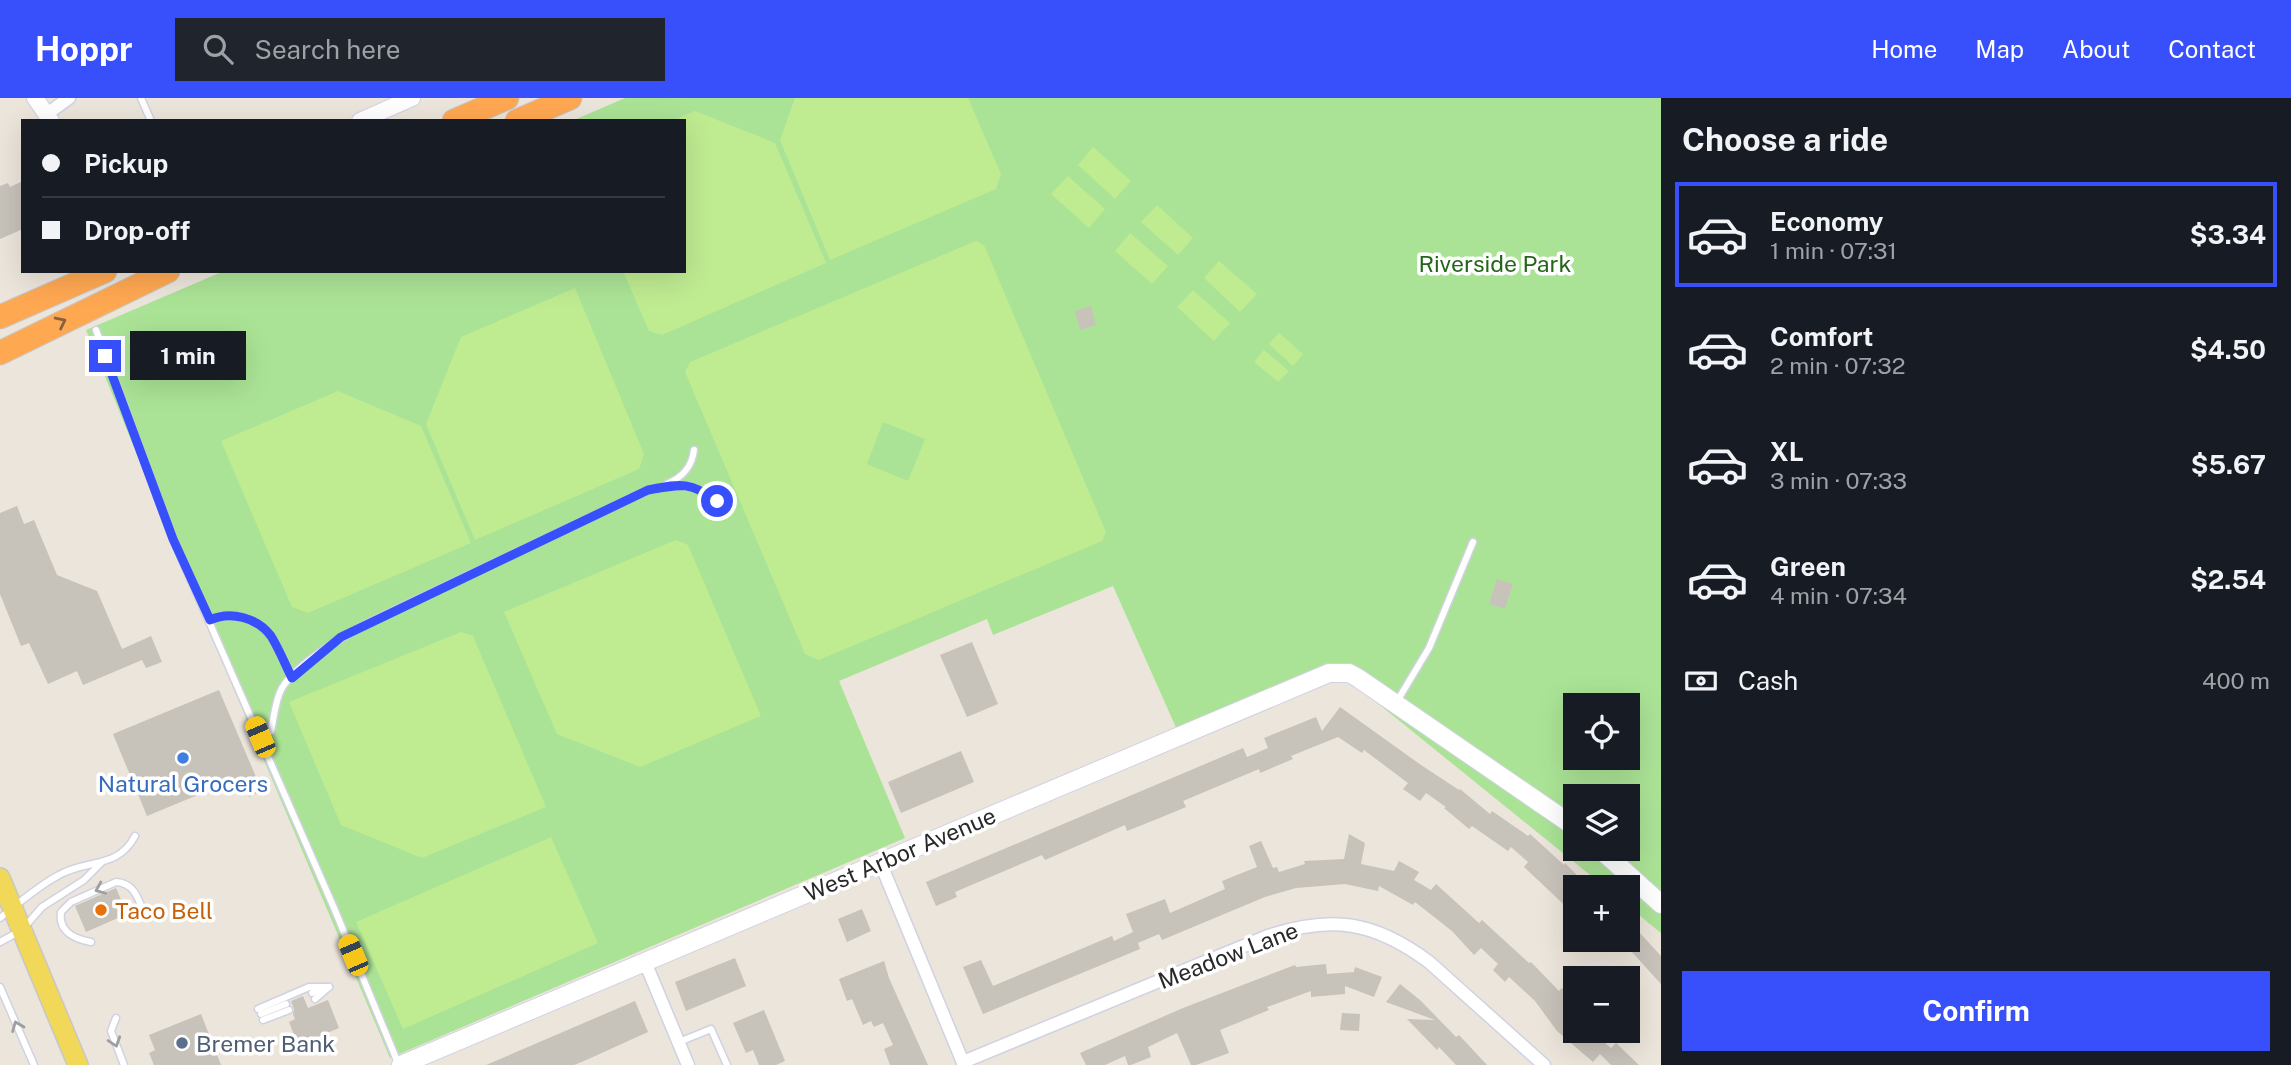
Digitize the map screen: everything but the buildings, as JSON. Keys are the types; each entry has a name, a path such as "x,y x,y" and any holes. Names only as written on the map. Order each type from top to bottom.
{"highway":[{"path":"459,119 507,98"},
{"path":"522,119 569,98"},
{"path":"0,317 100,273"},
{"path":"0,353 164,273"}],"main road":[{"name":"West Arbor Avenue","path":"400,1065 1329,673 1349,673 1563,819"},
{"path":"1613,861 1661,904"},
{"path":"0,878 6,913 22,930 78,1065"}],"street":[{"path":"36,98 49,118 69,98"},
{"path":"365,119 412,98"},
{"path":"880,862 964,1064"},
{"name":"Meadow Lane","path":"964,1064 1268,936 1310,925 1330,924 1371,930 1411,948 1429,961 1544,1065"},
{"path":"645,962 688,1065"}],"lane":[{"path":"141,98 150,119"},
{"path":"96,330 173,539 400,1065"},
{"path":"260,737 271,731 282,688 341,637 648,490 670,482 686,471 693,459 694,450"},
{"path":"648,490 679,485 700,489 717,501"},
{"path":"1395,705 1429,648 1473,542"},
{"path":"210,620 222,614 240,615 258,625 270,634 292,678"},
{"path":"0,942 22,930 42,907 83,880 101,863 123,852 135,836"},
{"path":"6,913 61,873 77,866 101,863"},
{"path":"91,942 72,936 62,925 61,912 71,902 116,883 123,883 134,890 146,918"},
{"path":"287,1007 261,1014 309,987 328,986 313,996"},
{"path":"0,987 34,1065"},
{"path":"116,1018 111,1031 124,1065"},
{"path":"679,1042 710,1029 727,1065"}],"green space":[{"name":"Riverside Park","path":"625,98 1661,98 1661,933 1640,916 1640,875 1590,875 1573,861 1640,861 1640,784 1563,784 1563,853 1339,672 1178,732 1113,586 993,635 987,619 839,681 905,838 390,1058 213,640 86,330 219,273 686,273 686,119 577,119"},
{"path":"795,98 968,98 1001,174 996,189 830,260 780,140"},
{"path":"695,111 775,143 826,263 662,335 649,331 624,273 686,273 686,119 677,119"},
{"path":"1093,147 1131,181 1115,199 1078,165"},
{"path":"1068,176 1105,209 1089,228 1051,194"},
{"path":"1157,205 1193,238 1178,255 1141,222"},
{"path":"1130,233 1168,266 1152,284 1115,251"},
{"path":"976,241 984,245 1106,532 1102,541 819,660 805,654 685,372 690,362","holes":["883,422 925,439 908,481 867,464"]},
{"path":"1219,261 1257,294 1240,312 1204,278"},
{"path":"575,288 644,454 639,469 475,540 426,424 461,337"},
{"path":"1193,290 1230,323 1214,341 1177,307"},
{"path":"1279,333 1303,354 1293,366 1269,344"},
{"path":"1264,350 1289,371 1278,382 1254,362"},
{"path":"338,391 421,426 471,543 308,613 292,607 221,441"},
{"path":"676,540 688,545 761,716 640,767 557,734 504,612"},
{"path":"461,632 473,636 546,807 422,858 341,825 289,702"},
{"path":"551,837 598,943 403,1029 356,922"}],"place":[{"name":"Natural Grocers","path":"183,758"},
{"name":"Taco Bell","path":"101,910"},
{"name":"Bremer Bank","path":"182,1043"}],"route":[{"path":"105,356 173,539 210,620 222,614 240,615 258,625 270,634 292,678 341,637 648,490 679,485 700,489 717,501"}]}
